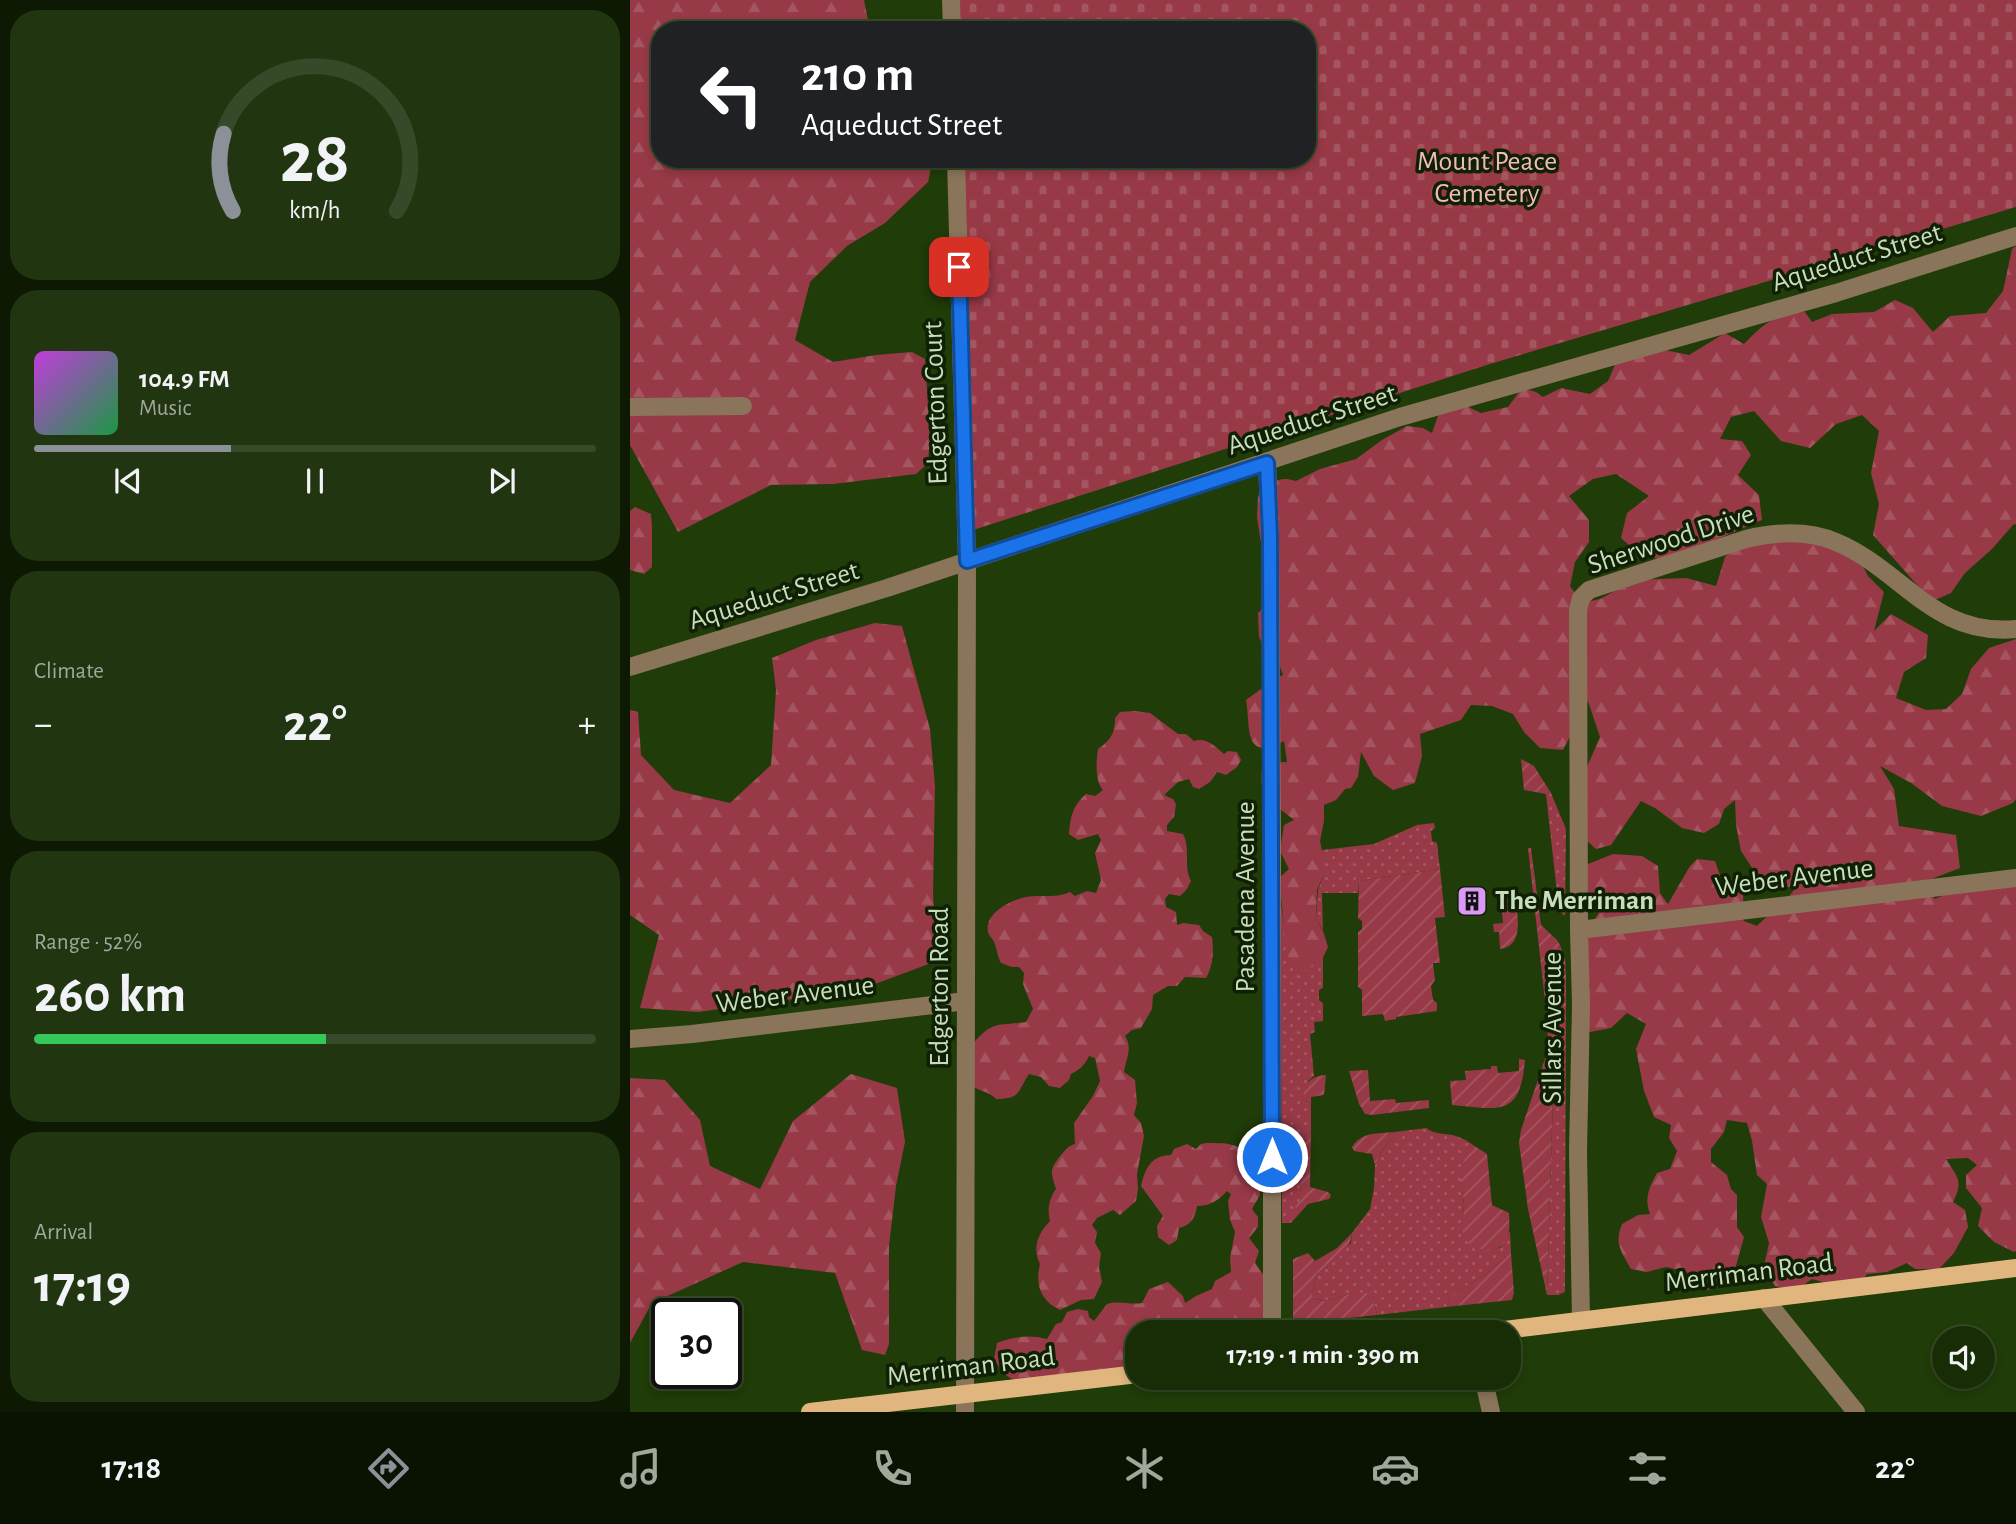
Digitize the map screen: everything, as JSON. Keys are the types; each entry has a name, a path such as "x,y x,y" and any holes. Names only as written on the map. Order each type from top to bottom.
{"main road":[{"name":"Merriman Road","path":"1521,1328 2016,1268"},
{"name":"Merriman Road","path":"810,1412 966,1403 1125,1376"}],"street":[{"path":"951,0 952,21"},
{"name":"Edgerton Court","path":"956,168 967,561"},
{"name":"Aqueduct Street","path":"630,667 874,592 1400,417 1836,293 2016,236"},
{"path":"630,407 743,406"},
{"name":"Pasadena Avenue","path":"1267,463 1272,835 1272,1320"},
{"name":"Sherwood Drive","path":"1578,610 1581,598 1589,590 1746,539 1767,534 1805,534 1839,542 1869,560 1926,605 1952,619 1991,629 2016,629"},
{"name":"Edgerton Road","path":"966,1403 967,561"},
{"name":"Sillars Avenue","path":"1578,610 1581,1004 1578,1152 1581,1320"},
{"name":"Weber Avenue","path":"1579,930 2016,878"},
{"name":"Weber Avenue","path":"630,1039 966,1001"},
{"path":"1764,1298 1856,1412"},
{"path":"1486,1390 1491,1412"}],"green space":[{"path":"630,0 864,0 868,21 651,21 651,168 931,168 928,182 885,223 847,246 810,282 795,340 833,362 912,352 925,359 930,436 928,463 916,474 833,484 771,485 678,532 630,445"},
{"name":"Mount Peace Cemetery","path":"956,0 2016,0 2016,207 1490,364 970,531 960,168 1316,168 1316,21 957,21"},
{"path":"2016,246 2016,524 1965,573 1951,593 1935,600 1918,586 1873,535 1879,504 1871,473 1879,431 1862,415 1836,424 1810,448 1781,441 1754,411 1731,417 1720,439 1742,441 1751,455 1738,475 1759,495 1762,520 1694,549 1659,559 1639,554 1621,538 1627,513 1649,496 1616,474 1593,479 1569,496 1589,520 1589,542 1575,562 1570,586 1582,603 1600,599 1635,580 1686,578 1716,586 1725,557 1753,530 1796,525 1816,527 1830,549 1851,543 1868,576 1884,592 1874,631 1891,614 1928,635 1926,658 1904,672 1896,698 1926,710 1946,709 1962,694 1971,669 1989,648 2016,639 2016,799 2013,803 1981,816 1942,806 1911,783 1880,766 1894,789 1899,826 1956,835 1960,868 1921,883 1935,899 1952,891 2016,886 2016,1251 1994,1242 1978,1226 1982,1208 1966,1188 1966,1175 1977,1165 1968,1158 1946,1159 1959,1183 1953,1202 1965,1210 1968,1227 1954,1253 1939,1269 1915,1269 1907,1263 1887,1272 1867,1274 1863,1280 1830,1284 1812,1279 1796,1290 1775,1286 1764,1266 1769,1243 1761,1217 1767,1184 1757,1175 1747,1123 1727,1120 1724,1132 1711,1149 1711,1162 1727,1175 1731,1189 1737,1195 1737,1227 1744,1237 1734,1273 1726,1285 1708,1290 1697,1284 1683,1268 1666,1267 1647,1272 1631,1269 1619,1242 1622,1224 1638,1215 1650,1214 1647,1198 1652,1183 1657,1173 1670,1169 1677,1151 1669,1138 1671,1125 1654,1117 1644,1091 1636,1049 1646,1024 1627,1013 1611,1028 1590,1032 1576,1024 1576,1006 1590,987 1580,962 1601,909 1593,909 1581,903 1576,883 1588,864 1613,854 1642,856 1658,866 1660,893 1668,904 1697,859 1715,861 1721,878 1744,881 1740,913 1744,921 1757,926 1788,898 1796,887 1776,887 1756,874 1741,851 1735,800 1724,809 1719,824 1704,833 1682,828 1641,801 1611,845 1596,849 1579,834 1577,790 1600,737 1588,701 1563,750 1540,748 1524,732 1513,714 1492,706 1471,705 1461,720 1420,734 1422,756 1415,783 1393,790 1374,776 1361,752 1358,777 1351,788 1345,789 1336,800 1324,805 1320,841 1323,876 1317,890 1316,919 1328,947 1321,962 1305,971 1290,962 1284,943 1279,878 1289,869 1280,851 1284,825 1294,820 1267,798 1262,785 1263,763 1287,762 1284,741 1271,747 1261,748 1255,745 1249,730 1246,700 1283,675 1278,661 1267,654 1259,637 1258,613 1274,598 1261,543 1257,517 1258,496 1279,480 1296,481 1320,469 1356,459 1407,426 1423,428 1432,433 1439,413 1462,404 1481,413 1508,407 1522,388 1543,397 1561,388 1590,394 1608,381 1617,360 1665,350 1689,355 1725,333 1744,344 1764,325 1786,315 1805,312 1812,322 1832,314 1874,312 1895,300 1913,308 1933,332 1950,316 1986,313 2003,291 2012,249"},
{"path":"635,507 651,514 652,567 644,574 630,570 630,511"},
{"path":"875,623 902,626 930,729 935,786 934,962 851,993 698,1012 640,1008 659,935 630,915 630,710 638,712 641,755 674,790 730,803 771,765 776,690 772,658 816,640"},
{"path":"1120,712 1150,713 1178,734 1186,734 1194,741 1206,741 1224,754 1228,751 1237,752 1241,760 1237,767 1226,775 1217,772 1210,782 1199,789 1193,787 1189,779 1178,782 1164,795 1173,799 1176,804 1174,817 1167,825 1167,831 1183,834 1191,881 1180,896 1169,894 1165,899 1166,907 1176,912 1177,925 1199,925 1212,937 1212,963 1206,978 1185,977 1177,986 1168,986 1153,995 1152,1009 1141,1028 1132,1030 1125,1036 1129,1049 1124,1072 1135,1080 1137,1103 1134,1115 1141,1123 1144,1136 1137,1174 1136,1201 1120,1215 1113,1210 1097,1218 1092,1225 1097,1232 1095,1243 1101,1253 1099,1267 1102,1282 1094,1299 1081,1300 1060,1310 1048,1302 1041,1291 1036,1247 1039,1236 1050,1221 1049,1204 1056,1189 1053,1167 1066,1149 1075,1144 1074,1123 1100,1081 1095,1058 1089,1056 1084,1065 1071,1074 1069,1080 1060,1088 1049,1086 1041,1077 1029,1074 1014,1096 996,1099 974,1087 971,1046 990,1028 1001,1024 1026,1022 1033,1009 1023,984 1024,973 1019,967 1001,963 988,933 988,925 994,913 1006,904 1026,897 1070,892 1075,896 1087,891 1096,893 1101,880 1095,853 1101,840 1098,834 1078,840 1069,834 1070,822 1075,807 1086,794 1095,796 1103,790 1097,776 1098,749 1111,736 1115,718"},
{"path":"1521,759 1534,766 1551,793 1524,790"},
{"path":"1551,793 1566,829 1565,916 1559,911 1546,794"},
{"path":"1434,823 1432,841 1437,843 1440,869 1359,881 1358,893 1322,893 1323,930 1316,919 1318,890 1323,876 1322,850 1374,844 1417,825"},
{"path":"1528,848 1531,848 1541,925 1560,945 1557,958 1547,1295 1528,1209 1519,1143 1547,1053 1548,1028"},
{"path":"1440,869 1445,917 1435,918 1440,963 1433,963 1435,980 1431,986 1437,1011 1385,1021 1383,1014 1362,1016 1362,990 1358,987 1358,932 1362,929 1362,921 1358,918 1359,881"},
{"path":"1514,890 1518,916 1517,934 1514,941 1500,949 1499,932 1494,932 1493,924 1503,923 1500,892"},
{"path":"1280,896 1284,943 1323,958 1323,988 1319,990 1319,1000 1323,1003 1323,1021 1314,1022 1315,1032 1310,1034 1314,1076 1308,1081 1306,1100 1311,1104 1311,1132 1306,1134 1301,1142 1300,1201 1291,1223 1282,1223"},
{"path":"1560,945 1565,958 1566,976 1565,1292 1547,1295 1557,957"},
{"path":"1519,1059 1525,1060 1522,1079 1518,1092 1505,1106 1483,1108 1452,1105 1450,1081 1466,1080 1465,1071 1491,1069 1491,1066 1497,1066 1498,1073 1519,1071"},
{"path":"1368,1070 1370,1101 1395,1099 1396,1103 1429,1100 1429,1108 1365,1114 1359,1104 1349,1071"},
{"path":"851,1074 897,1088 905,1142 896,1186 889,1246 889,1344 885,1355 862,1350 835,1273 743,1262 663,1298 651,1298 651,1305 630,1343 630,1078 665,1080 700,1120 710,1166 760,1189 793,1121"},
{"path":"1326,1075 1324,1095 1311,1097 1311,1104 1302,1090 1312,1079"},
{"path":"1426,1128 1458,1137 1473,1145 1468,1147 1461,1177 1464,1206 1462,1232 1481,1250 1491,1250 1501,1247 1510,1231 1511,1253 1483,1276 1453,1294 1446,1307 1377,1315 1374,1302 1350,1294 1324,1301 1312,1298 1316,1274 1351,1243 1352,1233 1370,1209 1375,1165 1383,1149 1395,1132"},
{"path":"1311,1132 1310,1187 1331,1195 1329,1199 1308,1204 1291,1223 1300,1201 1301,1142 1306,1134"},
{"path":"1395,1132 1375,1165 1372,1154 1354,1151 1352,1147 1366,1136"},
{"path":"1222,1143 1240,1148 1255,1163 1250,1177 1259,1182 1260,1195 1252,1209 1258,1217 1258,1227 1249,1238 1259,1251 1255,1263 1267,1280 1263,1320 1125,1320 1125,1373 1053,1379 1041,1376 1032,1384 1005,1374 994,1359 997,1343 1022,1337 1047,1339 1067,1312 1078,1309 1088,1311 1089,1317 1094,1321 1107,1304 1142,1303 1149,1289 1168,1282 1183,1296 1185,1303 1212,1289 1215,1281 1231,1272 1230,1258 1235,1232 1230,1220 1228,1201 1231,1194 1227,1191 1214,1202 1197,1206 1192,1220 1179,1228 1177,1240 1169,1245 1158,1237 1157,1226 1163,1216 1141,1186 1147,1169 1158,1157 1171,1155 1174,1149 1187,1144 1196,1149 1201,1144"},
{"path":"1473,1145 1487,1154 1492,1205 1509,1213 1506,1240 1496,1249 1483,1250 1471,1245 1462,1231 1462,1171 1468,1147"},
{"path":"1352,1233 1344,1253 1316,1274 1312,1298 1324,1301 1366,1292 1374,1302 1377,1315 1330,1320 1293,1320 1293,1259 1308,1253 1315,1261 1337,1248"},
{"path":"1511,1253 1514,1293 1512,1300 1446,1307 1453,1294 1483,1276"}],"place":[{"name":"The Merriman","path":"1472,901"}],"route":[{"path":"959,267 967,561 1267,463 1270,536 1272,1157"}]}
